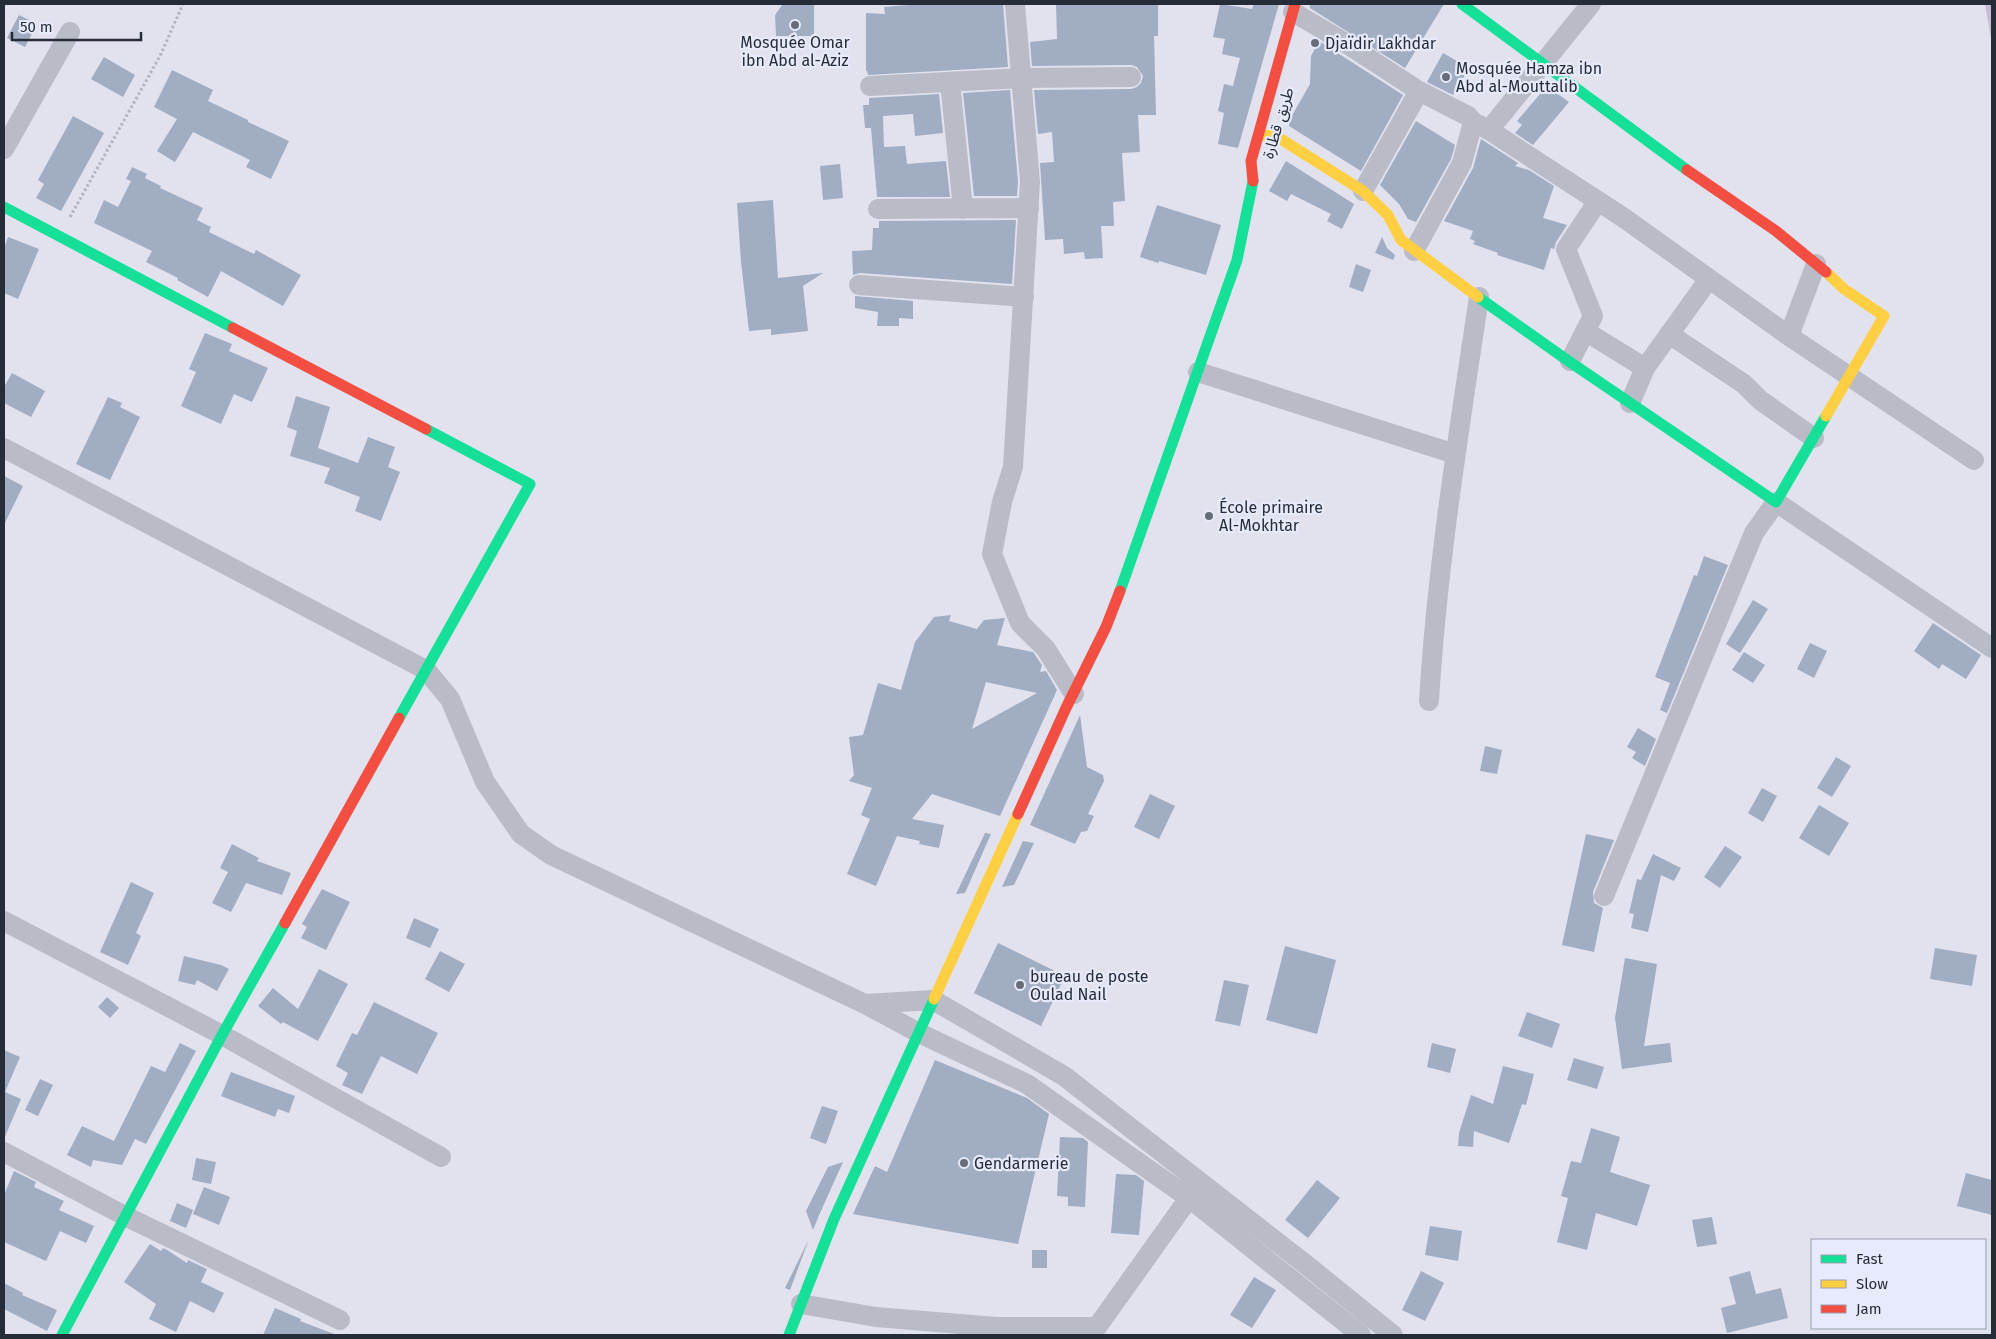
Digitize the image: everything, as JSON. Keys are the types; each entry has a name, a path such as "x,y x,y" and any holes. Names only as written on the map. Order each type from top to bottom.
{"street":[{"path":"1015,4 1030,182 1029,208 1013,467 1002,502 992,554 1020,623 1046,649 1074,694"},
{"path":"1462,4 1544,62 1635,132 1776,231 1844,289 1884,316 1776,502 1754,534 1604,896"},
{"path":"1414,251 1481,126 1544,62 1590,4"},
{"path":"1302,16 1419,91 1468,116 1598,201 1789,336 1974,460"},
{"name":"طريق قطارة","path":"1253,179 1251,161 1302,16"},
{"path":"4,149 70,32"},
{"path":"870,86 1021,78 1131,77"},
{"path":"950,82 963,208"},
{"path":"1363,191 1419,91"},
{"path":"1259,135 1276,136 1363,191 1388,215 1401,240 1414,251 1570,361 1992,648"},
{"name":"طريق قطارة","path":"1253,179 1264,166"},
{"path":"788,1335 834,1219 1106,627 1135,553 1237,260 1253,179"},
{"path":"1570,361 1593,316 1566,249 1598,201"},
{"path":"4,207 530,484 222,1035 62,1335"},
{"path":"878,209 1029,208"},
{"path":"1789,336 1816,264"},
{"path":"1630,402 1645,368 1709,279"},
{"path":"859,285 1024,297"},
{"path":"1429,701 1433,636 1455,454 1479,297"},
{"path":"1585,331 1645,368"},
{"path":"1669,334 1744,384 1760,400 1814,438"},
{"path":"1198,372 1455,454"},
{"path":"4,448 426,670 450,699 485,782 521,834 551,855 865,1004 919,1033 1027,1084 1189,1198 1361,1335"},
{"path":"4,921 222,1035 441,1157"},
{"path":"865,1004 933,1000 1064,1076 1393,1335"},
{"path":"4,1152 126,1216 340,1320"},
{"path":"801,1304 876,1317 997,1331 1098,1327 1189,1198"}],"path":[{"path":"59,236 160,56 182,4"}],"shaded area":[{"path":"1985,4 1992,4 1992,44"}],"building":[{"name":"Mosquée Omar ibn Abd al-Aziz","path":"783,4 814,4 814,36 776,36 775,15"},
{"path":"921,4 1003,4 1008,67 868,75 866,71 866,13 885,14 884,7"},
{"path":"1056,4 1158,4 1158,36 1154,36 1156,115 1138,115 1140,152 1122,153 1125,201 1113,202 1114,226 1101,226 1103,258 1085,259 1084,252 1064,254 1063,239 1045,240 1040,163 1054,162 1052,132 1038,134 1034,90 1131,89 1141,83 1143,76 1137,67 1131,65 1032,66 1030,42 1057,39"},
{"path":"1220,4 1252,9 1254,4 1279,4 1238,148 1218,144 1224,113 1218,111 1224,84 1233,86 1240,58 1222,54 1225,39 1213,37"},
{"path":"1310,4 1444,4 1405,68 1310,8"},
{"path":"19,15 37,24 25,47 7,38"},
{"path":"1319,41 1403,95 1361,171 1289,126 1290,119 1310,84 1311,56"},
{"name":"Mosquée Hamza ibn Abd al-Mouttalib","path":"1443,53 1469,68 1453,95 1427,82"},
{"path":"104,57 135,75 123,97 91,79"},
{"path":"172,70 213,90 208,101 289,141 271,179 246,167 250,160 193,132 175,162 157,151 177,119 154,107"},
{"path":"1547,86 1569,102 1533,145 1515,133 1522,125 1517,121"},
{"path":"1010,90 1018,182 1017,196 974,196 963,93"},
{"path":"939,94 943,133 915,136 913,114 883,116 884,147 905,146 907,164 946,161 950,197 877,197 871,128 865,128 863,105 869,105 869,98"},
{"path":"73,116 104,133 61,211 36,198 44,184 38,180"},
{"path":"1416,121 1455,145 1451,159 1416,222 1408,219 1399,204 1380,185"},
{"path":"1481,139 1518,163 1515,166 1529,170 1554,186 1543,218 1567,225 1556,242 1554,249 1551,248 1544,270 1497,255 1498,253 1473,244 1475,241 1470,239 1473,231 1444,221 1473,168"},
{"path":"1286,161 1354,204 1342,229 1327,221 1331,214 1291,194 1287,201 1269,191"},
{"path":"840,164 843,198 823,200 820,166"},
{"path":"132,167 147,174 145,178 161,186 160,188 203,208 197,220 211,227 209,232 254,254 256,250 301,275 283,306 221,271 208,297 177,280 178,278 146,262 152,251 94,223 104,200 118,207 131,181 126,179"},
{"path":"773,200 778,278 823,273 803,286 808,331 771,335 771,329 749,331 741,262 737,203"},
{"path":"1157,205 1221,225 1206,275 1140,257"},
{"path":"1016,220 1012,284 860,273 853,275 852,251 872,250 873,228 879,228 879,221"},
{"path":"8,237 39,249 18,299 4,293 4,248"},
{"path":"1382,237 1387,248 1395,255 1393,260 1375,253"},
{"path":"1356,264 1371,270 1363,292 1349,287"},
{"path":"855,296 913,301 913,319 899,318 899,326 877,326 878,312 855,308"},
{"path":"205,333 232,344 229,351 268,368 252,402 234,394 221,424 181,406 196,372 189,369"},
{"path":"12,373 45,391 31,417 4,403 4,387"},
{"path":"296,396 330,407 318,448 358,463 368,437 395,447 388,467 400,472 381,521 355,511 360,497 324,483 330,468 290,456 297,431 287,427"},
{"path":"108,397 122,403 120,407 140,417 110,480 76,464"},
{"path":"4,476 23,486 4,525"},
{"path":"1704,556 1728,565 1667,713 1660,710 1670,683 1655,677 1694,575 1697,576"},
{"path":"1753,600 1768,609 1740,653 1726,644"},
{"path":"951,615 949,621 977,629 984,620 1005,618 997,645 1033,652 1042,665 1040,672 1046,671 1057,690 1000,816 932,794 912,819 944,825 939,848 919,844 920,841 897,836 876,886 847,874 870,819 861,815 872,788 849,781 854,775 849,737 863,735 878,683 901,690 915,642 934,617","holes":["986,682 1037,693 972,729"]},
{"path":"1933,623 1981,655 1966,679 1942,664 1939,669 1914,651"},
{"path":"1810,643 1827,651 1814,678 1797,669"},
{"path":"1744,652 1765,665 1753,683 1732,670"},
{"path":"1080,715 1087,767 1103,775 1104,781 1088,814 1094,816 1087,831 1081,832 1075,844 1030,825"},
{"path":"1638,728 1656,739 1645,766 1632,758 1636,752 1627,747"},
{"path":"1485,746 1502,750 1497,774 1480,771"},
{"path":"1836,757 1851,766 1832,797 1817,788"},
{"path":"1762,788 1777,796 1763,822 1748,813"},
{"path":"1150,794 1175,806 1159,839 1134,827"},
{"path":"1819,805 1849,823 1829,856 1799,838"},
{"path":"985,833 991,834 965,893 956,894"},
{"path":"1586,834 1614,840 1593,892 1594,903 1603,908 1594,952 1562,945"},
{"path":"1023,841 1034,843 1014,885 1002,887"},
{"path":"232,844 259,858 257,861 291,873 282,895 246,883 231,912 212,903 228,872 220,868"},
{"path":"1725,846 1742,857 1720,888 1704,877"},
{"path":"1653,854 1681,868 1674,881 1661,875 1648,932 1631,928 1634,914 1629,913 1637,879 1641,880"},
{"path":"131,882 154,893 136,933 141,936 128,965 100,952"},
{"path":"322,889 350,902 326,950 301,938 307,927 302,924"},
{"path":"414,918 439,929 430,948 406,938"},
{"name":"bureau de poste Oulad Nail","path":"998,943 1065,976 1041,1026 974,993"},
{"path":"1285,946 1336,960 1317,1034 1266,1020"},
{"path":"1935,948 1977,955 1972,986 1930,979"},
{"path":"440,951 465,964 449,992 425,979"},
{"path":"184,956 221,965 229,969 217,991 197,980 195,985 178,981"},
{"path":"1625,958 1657,964 1644,1046 1670,1043 1672,1062 1622,1069 1615,1018"},
{"path":"319,969 348,984 318,1041 283,1022 281,1024 258,1006 273,988 298,1009"},
{"path":"1224,980 1249,985 1240,1026 1215,1021"},
{"path":"107,997 119,1008 110,1018 98,1007"},
{"path":"374,1002 438,1033 417,1074 381,1056 362,1094 342,1085 348,1073 336,1066 352,1033 357,1035"},
{"path":"1527,1012 1560,1024 1552,1048 1518,1036"},
{"path":"180,1043 196,1051 146,1144 135,1139 122,1165 93,1160 91,1167 67,1155 82,1126 114,1141 151,1066 165,1072"},
{"path":"1432,1043 1456,1049 1450,1073 1427,1067"},
{"path":"4,1050 20,1057 5,1092 21,1099 4,1139"},
{"path":"1574,1058 1604,1067 1597,1089 1567,1080"},
{"name":"Gendarmerie","path":"935,1060 1027,1098 1049,1114 1018,1244 853,1214 875,1166 887,1172"},
{"path":"1503,1066 1534,1074 1526,1105 1522,1104 1509,1143 1474,1131 1473,1147 1458,1146 1459,1133 1471,1095 1493,1104"},
{"path":"231,1072 295,1096 289,1113 278,1109 275,1117 221,1096"},
{"path":"40,1079 53,1085 38,1116 25,1110"},
{"path":"822,1106 838,1111 826,1144 810,1138"},
{"path":"1591,1128 1620,1137 1610,1172 1650,1185 1637,1226 1596,1213 1587,1250 1557,1242 1568,1198 1561,1196 1571,1161 1581,1163"},
{"path":"1060,1137 1083,1138 1088,1142 1085,1207 1068,1206 1068,1197 1057,1196"},
{"path":"196,1158 216,1162 211,1184 192,1180"},
{"path":"843,1162 813,1230 806,1211 828,1167"},
{"path":"14,1171 36,1182 34,1187 64,1201 59,1210 94,1226 86,1243 60,1231 46,1261 4,1242 4,1195"},
{"path":"1966,1173 1992,1180 1992,1215 1957,1206"},
{"path":"1116,1174 1136,1175 1144,1181 1139,1235 1111,1233"},
{"path":"1317,1180 1340,1198 1308,1238 1285,1220"},
{"path":"204,1187 230,1197 219,1225 193,1214"},
{"path":"177,1203 193,1210 186,1228 170,1221"},
{"path":"1712,1217 1717,1244 1697,1247 1692,1220"},
{"path":"1430,1226 1462,1231 1458,1261 1425,1255"},
{"path":"809,1239 790,1290 785,1288"},
{"path":"150,1244 161,1251 163,1248 167,1250 187,1263 188,1260 207,1269 201,1282 224,1293 214,1313 190,1301 176,1332 149,1319 156,1304 124,1282"},
{"path":"1032,1250 1047,1250 1047,1268 1032,1268"},
{"path":"1421,1271 1444,1283 1425,1321 1402,1310"},
{"path":"1750,1271 1756,1294 1781,1288 1788,1318 1727,1333 1721,1308 1736,1304 1729,1277"},
{"path":"1254,1277 1276,1290 1252,1328 1230,1315"},
{"path":"4,1283 23,1293 22,1295 57,1310 47,1331 4,1309"},
{"path":"275,1308 301,1319 300,1321 334,1335 263,1335"}],"traffic: fast":[{"path":"1462,4 1687,170"},
{"path":"1120,591 1237,260 1253,181"},
{"path":"4,207 233,328"},
{"path":"1478,297 1776,502 1826,416"},
{"path":"399,718 530,484 426,429"},
{"path":"62,1335 222,1035 285,923"},
{"path":"789,1335 834,1219 934,999"}],"traffic: slow":[{"path":"1259,135 1276,136 1363,191 1388,215 1401,240 1478,297"},
{"path":"1826,272 1844,289 1884,316 1826,416"},
{"path":"934,999 1018,814"}],"traffic: jam":[{"path":"1253,181 1251,161 1295,4"},
{"path":"1687,170 1776,231 1826,272"},
{"path":"233,328 426,429"},
{"path":"1018,814 1066,708 1106,627 1120,591"},
{"path":"285,923 399,718"}],"place":[{"name":"Mosquée Omar ibn Abd al-Aziz","path":"795,25"},
{"name":"Djaïdir Lakhdar","path":"1315,43"},
{"name":"Mosquée Hamza ibn Abd al-Mouttalib","path":"1446,77"},
{"name":"École primaire Al-Mokhtar","path":"1209,516"},
{"name":"bureau de poste Oulad Nail","path":"1020,985"},
{"name":"Gendarmerie","path":"964,1163"}]}
